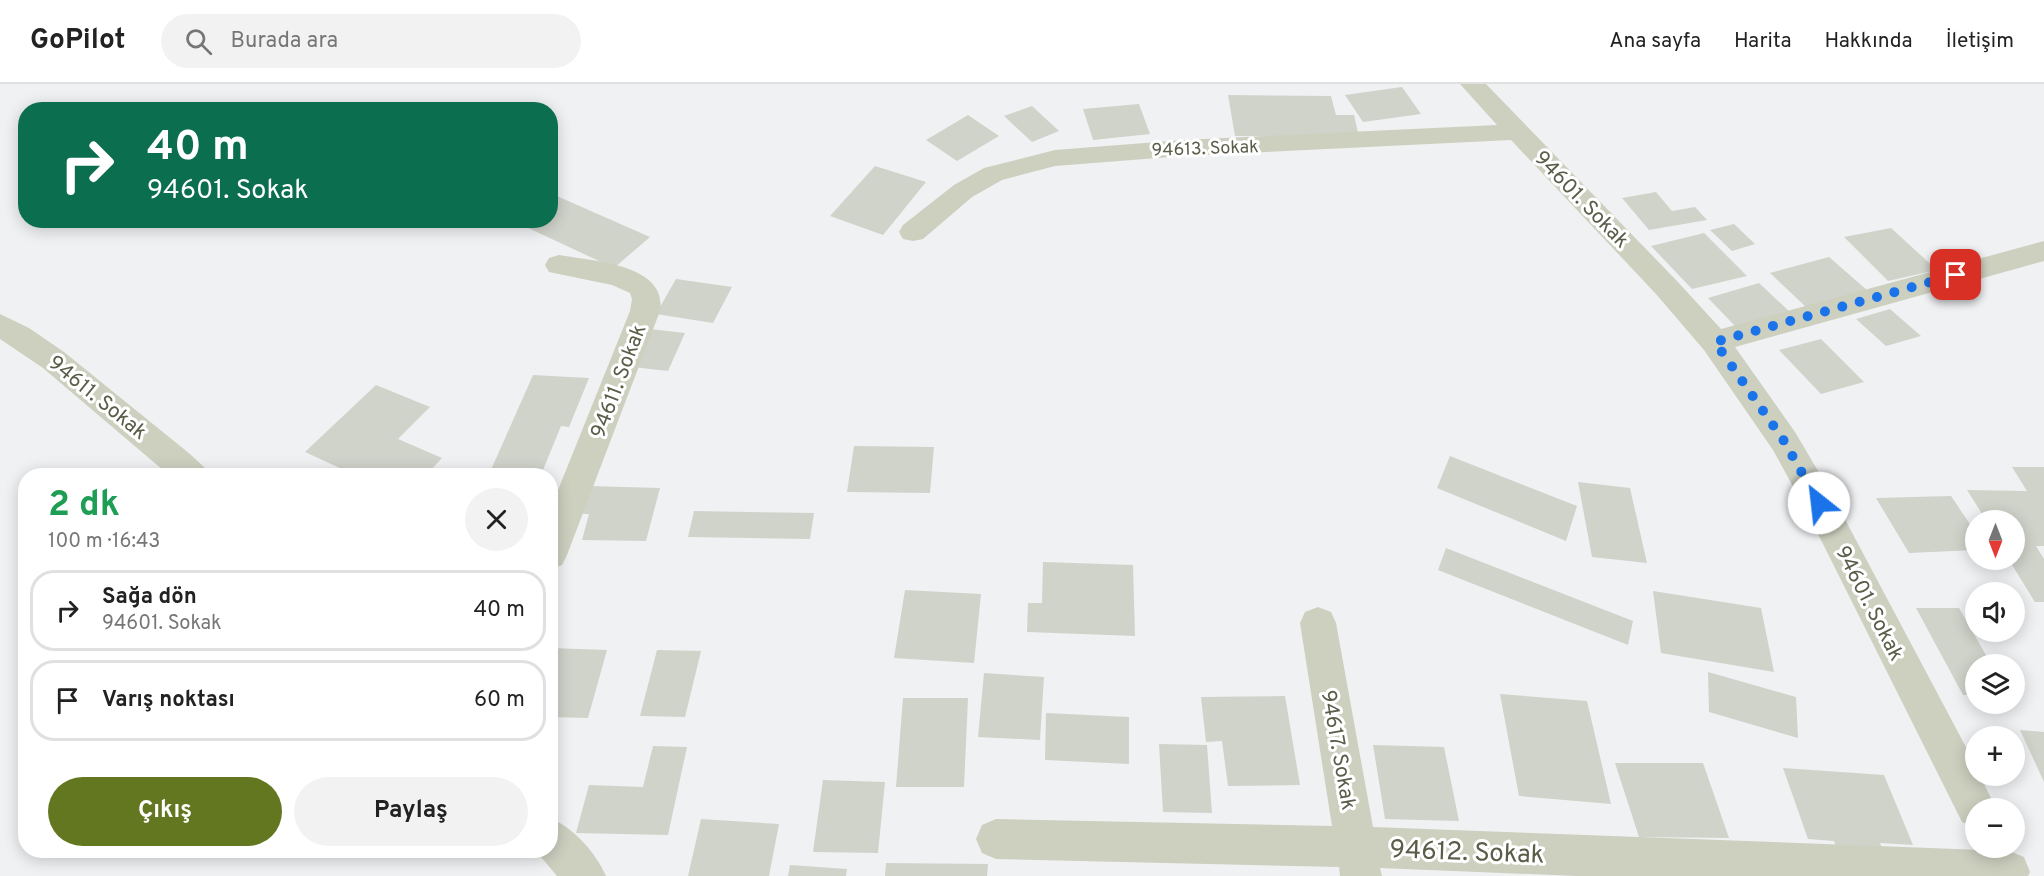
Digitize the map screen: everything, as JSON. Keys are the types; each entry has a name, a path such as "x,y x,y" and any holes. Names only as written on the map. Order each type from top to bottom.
{"street":[{"name":"94601. Sokak","path":"1472,84 1666,287 1715,342 1790,451 1971,798"},
{"name":"94613. Sokak","path":"913,232 963,191 993,174 1055,158 1183,148 1518,132"},
{"path":"1715,342 2044,251"},
{"name":"94611. Sokak","path":"558,534 647,300 645,291 636,284 613,276 559,265"},
{"name":"94611. Sokak","path":"0,325 53,359 184,468"},
{"name":"94617. Sokak","path":"1318,623 1358,862"},
{"name":"94612. Sokak","path":"996,839 1358,862 2006,865"},
{"path":"558,847 585,876"}],"building":[{"path":"1402,87 1421,114 1363,122 1345,95"},
{"path":"1228,95 1331,96 1336,115 1354,115 1359,137 1235,136"},
{"path":"1139,104 1150,134 1093,140 1083,109"},
{"path":"1032,106 1059,131 1032,142 1004,116"},
{"path":"968,115 999,136 957,161 926,140"},
{"path":"875,166 926,182 883,235 830,216"},
{"path":"1656,192 1672,211 1695,207 1707,220 1649,230 1622,198"},
{"path":"558,197 650,237 614,268 528,228 558,228"},
{"path":"1734,224 1755,244 1732,251 1710,230"},
{"path":"1891,228 1937,270 1888,281 1844,237"},
{"path":"1704,233 1747,276 1692,289 1651,246"},
{"path":"1829,257 1868,291 1808,309 1770,273"},
{"path":"676,279 732,287 713,323 656,314"},
{"path":"1759,283 1790,312 1737,328 1708,298"},
{"path":"1890,309 1921,336 1886,346 1856,319"},
{"path":"650,329 685,333 668,371 632,367"},
{"path":"1821,339 1864,382 1821,394 1779,350"},
{"path":"533,375 589,378 569,427 561,426 544,468 492,468"},
{"path":"376,385 430,407 398,439 442,458 433,468 340,468 305,452"},
{"path":"854,446 934,447 930,493 847,492"},
{"path":"1450,456 1577,506 1566,541 1437,488"},
{"path":"2012,467 2044,467 2044,546 2036,546 2044,559 2044,602 2035,602 2025,582 2023,582 2015,570 2025,570 2025,510 1980,510 1967,490 2027,491"},
{"path":"1578,482 1630,488 1647,563 1592,557"},
{"path":"588,486 660,488 646,541 582,540 589,514 580,514"},
{"path":"1951,496 1965,517 1965,550 1909,553 1876,498"},
{"path":"694,511 814,513 810,539 688,537"},
{"path":"1446,548 1633,621 1628,645 1438,570"},
{"path":"1043,562 1133,565 1135,636 1027,632 1028,603 1042,603"},
{"path":"905,590 981,594 974,663 894,658"},
{"path":"1653,591 1761,608 1774,672 1661,653"},
{"path":"1916,608 1959,608 1965,618 1965,642 1978,642 1985,654 1965,654 1965,695"},
{"path":"558,648 607,650 588,718 558,717"},
{"path":"657,650 701,651 685,717 640,716"},
{"path":"1708,672 1796,697 1798,738 1709,712"},
{"path":"984,673 1044,677 1040,740 978,737"},
{"path":"1500,694 1587,701 1611,804 1519,796"},
{"path":"1285,696 1300,785 1228,786 1222,741 1206,742 1201,697"},
{"path":"903,698 968,698 964,787 896,787"},
{"path":"1046,713 1129,717 1129,764 1045,760"},
{"path":"2025,730 2044,732 2044,782 2025,741"},
{"path":"1159,744 1207,745 1212,813 1163,812"},
{"path":"1373,745 1444,747 1459,821 1385,819"},
{"path":"653,746 687,747 668,835 576,833 589,785 643,787"},
{"path":"1615,763 1703,763 1729,838 1639,837"},
{"path":"1783,768 1884,775 1913,845 1880,843 1885,855 1838,852 1834,841 1808,839"},
{"path":"823,780 885,782 878,853 813,852"},
{"path":"701,819 779,824 769,876 688,876"},
{"path":"886,863 988,864 987,876 885,876"},
{"path":"790,865 847,869 846,876 788,876"}],"route":[{"path":"1819,503 1784,441 1715,342 1956,275"}]}
